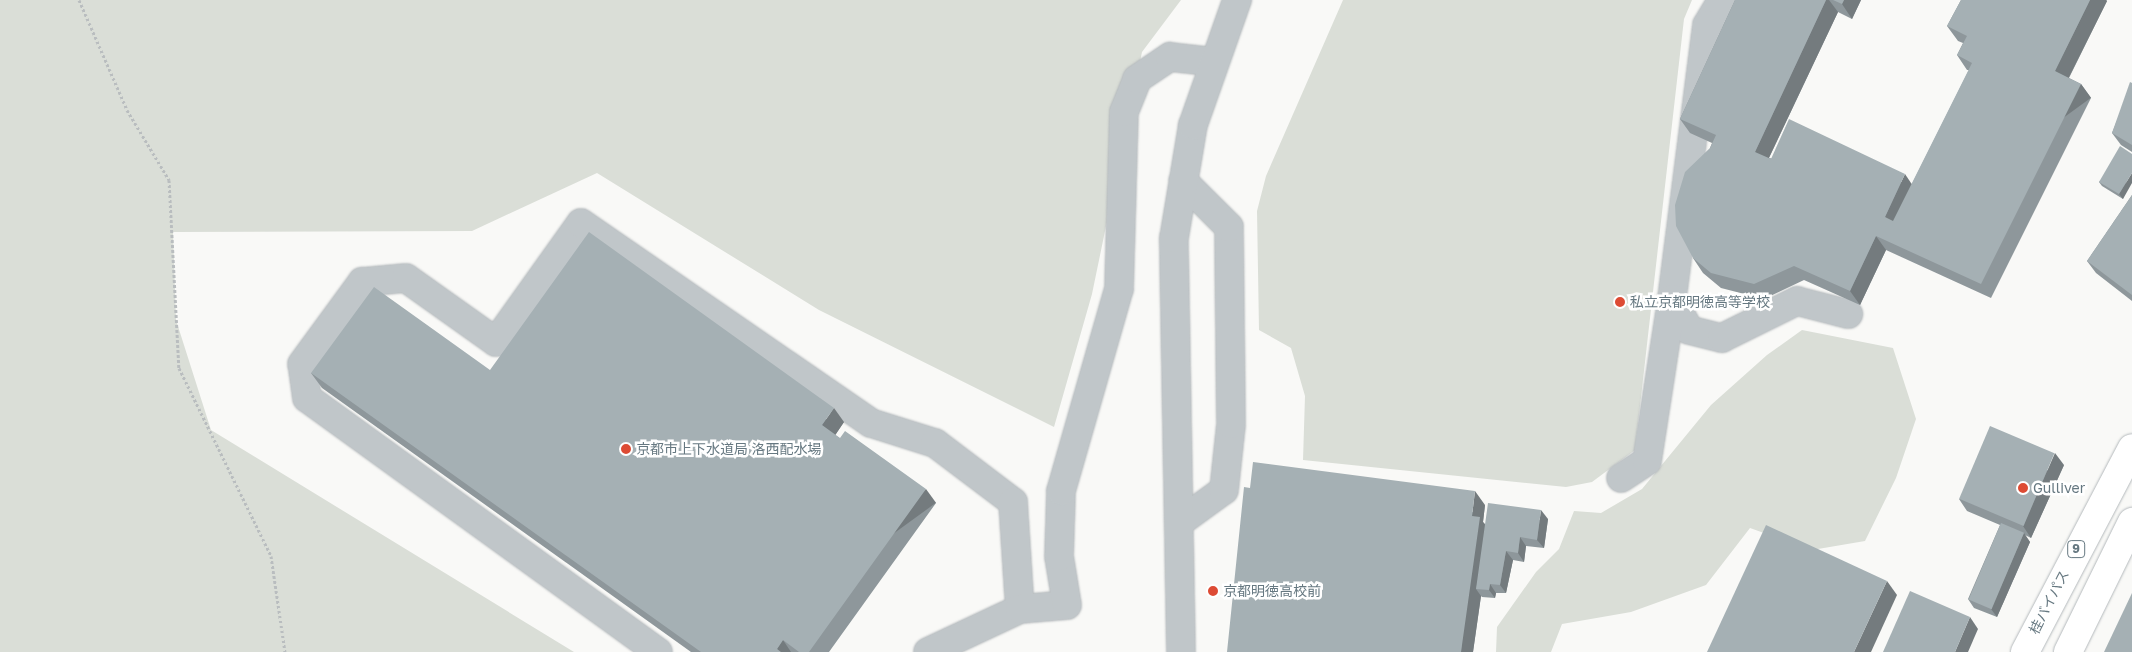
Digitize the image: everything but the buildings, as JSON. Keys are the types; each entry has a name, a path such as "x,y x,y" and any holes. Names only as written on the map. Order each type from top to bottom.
{"highway":[{"name":"桂バイパス","path":"2025,652 2132,448"},
{"path":"2068,652 2132,522"}],"street":[{"path":"1181,652 1180,522 1173,372 1174,238 1192,125 1237,0"},
{"path":"1621,478 1647,461 1672,299 1707,24 1722,0"},
{"path":"928,652 1020,609 1067,605 1059,556 1061,491 1119,289 1124,112 1137,79 1170,57 1215,62"},
{"path":"1180,522 1224,490 1231,424 1229,227 1183,181"},
{"path":"658,652 307,398 302,364 362,282 406,278 496,342 581,223 871,423 935,443 1014,502 1020,609"},
{"path":"1672,299 1689,330 1722,338 1797,301 1848,314"}],"path":[{"path":"79,0 127,110 169,180 179,368 271,556 285,652"}],"shaded area":[{"path":"0,0 1181,0 1142,52 1092,294 1054,427 819,310 597,173 472,231 173,232 176,320 211,430 574,652 0,652"},
{"path":"1343,0 1692,0 1684,19 1635,450 1592,482 1566,487 1303,460 1305,396 1291,348 1259,330 1257,211 1266,176"},
{"path":"1802,330 1893,348 1916,419 1896,478 1865,541 1812,550 1750,528 1706,585 1631,612 1562,624 1551,652 1496,652 1497,627 1536,572 1559,549 1574,511 1601,513 1642,489 1711,405 1767,355"}],"place":[{"name":"私立京都明徳高等学校","path":"1620,302"},
{"name":"京都市上下水道局 洛西配水場","path":"626,449"},
{"name":"Gulliver","path":"2023,488"},
{"name":"京都明徳高校前","path":"1213,591"}]}
